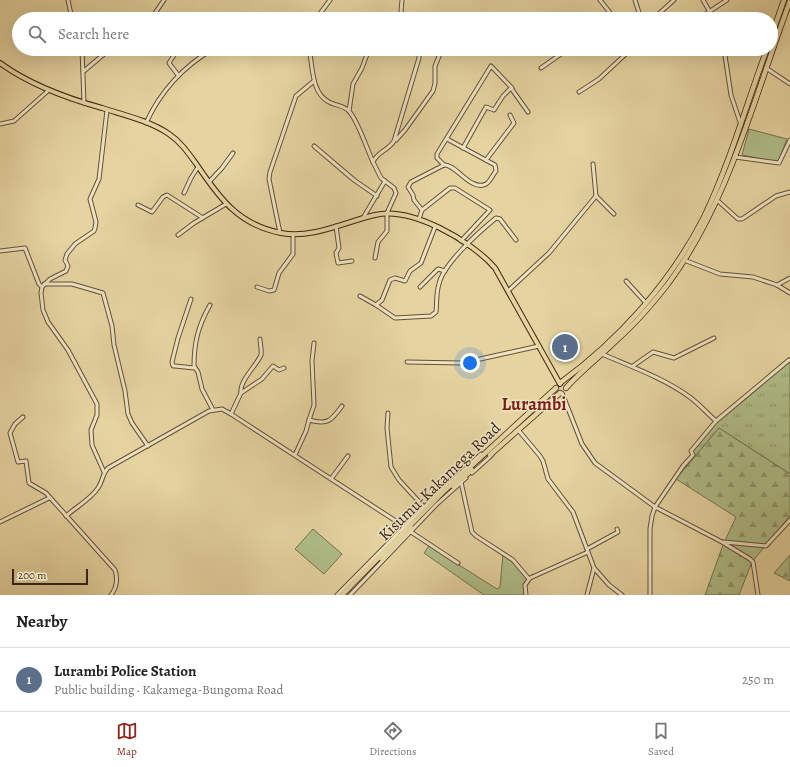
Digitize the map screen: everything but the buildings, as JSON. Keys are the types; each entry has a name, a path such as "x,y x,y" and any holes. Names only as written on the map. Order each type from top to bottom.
{"highway":[{"path":"778,17 784,0"},
{"path":"778,34 790,1"},
{"name":"Kisumu-Kakamega Road","path":"342,595 433,502 560,384 611,342 646,303 673,267 704,217 741,125 765,56"},
{"path":"346,595 444,494 537,411 561,393 620,338 657,297 702,233 735,157 770,56"},
{"path":"560,384 564,385 566,388"},
{"path":"556,388 561,393"}],"main road":[{"path":"0,63 48,90 146,123 162,130 176,139 226,204 255,226 293,235 315,232 363,218 387,213 400,214 419,219 461,241 488,260 509,290 560,384"}],"street":[{"path":"68,0 71,12"},
{"path":"156,12 164,0"},
{"path":"321,12 330,0"},
{"path":"402,0 402,12"},
{"path":"600,0 609,12"},
{"path":"635,0 639,12"},
{"path":"661,12 674,0"},
{"path":"703,0 711,11 727,0"},
{"path":"83,56 84,71 82,88 84,103"},
{"path":"84,71 102,56"},
{"path":"174,56 169,63 178,75"},
{"path":"146,123 156,103 178,75 202,56"},
{"path":"310,56 314,81 318,90 330,103 341,105 349,110 373,162 385,181 394,188 396,193 387,213 387,231 378,242 375,258"},
{"path":"349,110 353,84 362,68 366,56"},
{"path":"394,141 419,56"},
{"path":"373,162 379,153 392,145 405,130 433,91 436,66 440,56"},
{"path":"541,68 558,56"},
{"path":"579,92 599,79 624,56"},
{"path":"725,56 731,95 741,125"},
{"path":"444,165 436,156 491,66 512,88 528,112"},
{"path":"766,68 790,84"},
{"path":"280,233 269,179 270,172 296,96 314,81"},
{"path":"463,148 486,107 494,110 503,96 512,88"},
{"path":"0,124 8,123 17,119 48,90"},
{"path":"104,472 92,445 91,430 97,415 97,404 68,350 46,318 41,293 43,285 50,279 66,271 68,266 65,258 67,254 81,239 94,231 96,222 90,199 98,179 107,110"},
{"path":"486,160 514,123 510,115"},
{"path":"422,210 414,200 414,195 408,187 412,182 447,164 467,181 485,184 496,168 495,165 447,139"},
{"path":"735,157 776,164 782,161 790,141"},
{"path":"314,146 354,180 377,196"},
{"path":"209,182 233,153"},
{"path":"593,164 596,196 614,214"},
{"path":"184,193 198,167"},
{"path":"363,218 385,181"},
{"path":"419,219 422,210 452,187 490,209 490,211 461,241"},
{"path":"717,200 738,219 742,219 776,196 790,192"},
{"path":"138,205 152,212 162,197 166,195 203,218"},
{"path":"509,290 548,253 596,196"},
{"path":"178,235 226,204"},
{"path":"360,296 395,318 416,318 434,314 438,285 445,271 467,245 496,218 500,218 505,223 516,240"},
{"path":"336,226 339,248 336,253 338,263 352,261"},
{"path":"376,305 382,300 390,280 395,278 405,281 410,271 421,262 435,227"},
{"path":"257,287 269,291 274,290 278,273 293,254 293,235"},
{"path":"0,251 25,248 39,284 72,284 103,293 112,326 114,344 128,414 132,423 148,446"},
{"path":"684,260 720,274 746,276 777,285 790,293"},
{"path":"420,287 438,269 445,271"},
{"path":"777,285 790,278"},
{"path":"626,281 646,303"},
{"path":"191,299 172,362 173,366 194,368 198,372 202,390 213,410"},
{"path":"194,368 195,340 201,322 210,305"},
{"path":"633,366 652,352 674,358 714,338"},
{"path":"231,414 248,375 261,354 260,339"},
{"path":"295,455 306,431 314,405 312,361 314,343"},
{"path":"407,362 462,363 539,346"},
{"path":"602,354 633,366 690,398 716,421"},
{"path":"118,358 124,358"},
{"path":"650,595 650,529 656,507 683,466 690,461 693,455 691,451 696,443 716,421 789,360"},
{"path":"241,393 262,379 273,366 278,370 284,368"},
{"path":"561,393 589,456 605,471 656,507 722,542 753,562 758,595"},
{"path":"309,420 320,423 327,422 333,418 342,406"},
{"path":"66,516 95,492 100,486 104,472 108,468 213,410 222,409 404,527"},
{"path":"350,595 461,482 519,431 537,411"},
{"path":"388,413 387,428 391,467 399,480 424,507"},
{"path":"23,417 15,424 10,433 18,462 26,461 29,483 46,493 115,570 117,581 115,590 111,595"},
{"path":"337,595 424,507 475,459 515,427"},
{"path":"519,431 540,456 544,462 544,470 548,479 573,512 594,568 609,585 622,595"},
{"path":"331,479 348,456"},
{"path":"461,482 472,532 480,539 513,560 529,579"},
{"path":"0,522 49,498"},
{"path":"722,542 766,546 790,520"},
{"path":"526,595 525,585 529,579 588,550 618,532 618,529"},
{"path":"411,532 458,563"},
{"path":"587,595 594,568"}],"green space":[{"path":"749,129 787,139 778,162 742,155"},
{"path":"790,362 790,474 719,428 696,455 690,452 697,441 718,418 779,368"},
{"path":"719,428 790,474 790,516 752,562 739,595 705,595 723,545 736,517 676,479"},
{"path":"313,529 342,554 324,574 295,549"},
{"path":"429,546 497,589 500,587 503,554 514,563 528,579 524,585 525,595 484,595 424,553"},
{"path":"790,555 790,581 774,573"}],"place":[{"name":"Lurambi Police Station","path":"565,347"}],"district":[{"name":"Lurambi","path":"534,404"}]}
